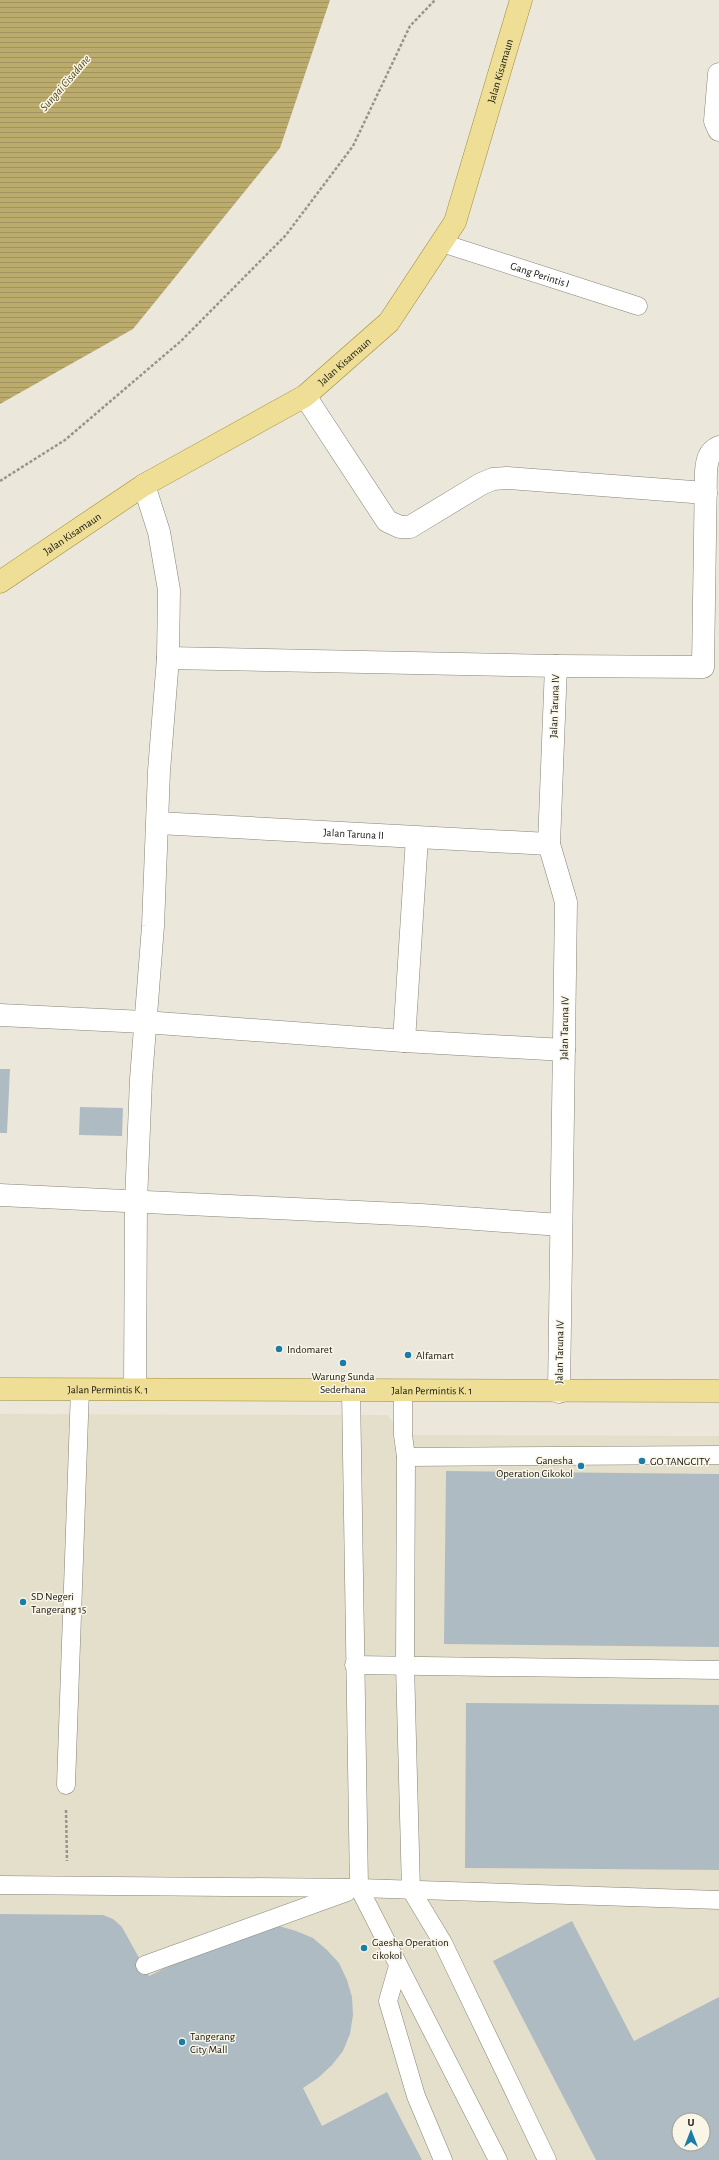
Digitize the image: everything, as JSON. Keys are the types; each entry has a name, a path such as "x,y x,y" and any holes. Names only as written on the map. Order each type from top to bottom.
{"main road":[{"name":"Jalan Kisamaun","path":"0,582 144,485 305,396 389,322 455,222 522,0"},
{"name":"Jalan Permintis K. 1","path":"0,1389 558,1392 719,1391"}],"street":[{"path":"719,74 715,121 719,130"},
{"path":"305,396 386,521 400,527 410,527 481,484 493,479 507,478 706,492"},
{"path":"168,658 556,666 711,667 706,492 707,458 719,447"},
{"path":"135,1389 136,1202 144,1022 153,926 159,771 168,658 169,590 159,532 144,485"},
{"name":"Jalan Taruna IV","path":"556,666 549,844 566,902 558,1392"},
{"name":"Jalan Taruna II","path":"158,823 360,832 417,838 549,844"},
{"path":"404,1041 417,838"},
{"path":"0,1015 144,1022 404,1041 564,1050"},
{"path":"0,1195 421,1215 561,1225"}],"lane":[{"name":"Gang Perintis I","path":"442,243 638,306"},
{"path":"66,1785 80,1389"},
{"path":"351,1390 354,1665 359,1888 498,2160"},
{"path":"403,1391 403,1435 406,1457 405,1665 411,1890 443,1943 547,2160"},
{"path":"406,1457 719,1455"},
{"path":"354,1665 719,1670"},
{"path":"0,1885 359,1888 719,1900"},
{"path":"145,1965 359,1888"},
{"path":"398,1966 388,2001 416,2096 443,2160"}],"path":[{"path":"0,481 65,440 176,346 286,235 353,146 410,26 435,0"},
{"path":"66,1785 67,1885"}],"shaded area":[{"path":"0,1414 387,1415 404,1435 719,1436 719,2160 0,2160"}],"water":[{"name":"Sungai Cisadane","path":"0,0 330,0 280,148 133,329 0,404"}],"building":[{"path":"0,1069 10,1069 7,1133 0,1133"},
{"path":"80,1107 123,1108 122,1136 79,1135"},
{"path":"446,1471 719,1474 719,1647 444,1644"},
{"path":"466,1703 719,1705 719,1870 465,1868"},
{"name":"Tangerang City Mall","path":"0,1914 103,1915 113,1919 122,1927 149,1976 243,1929 260,1926 279,1926 313,1938 339,1963 347,1980 352,1997 353,2015 350,2034 343,2051 332,2065 318,2078 303,2088 322,2126 387,2092 422,2160 0,2160"},
{"path":"572,1921 634,2041 719,1997 719,2160 596,2160 493,1961"}],"place":[{"name":"Indomaret","path":"279,1349"},
{"name":"Alfamart","path":"408,1355"},
{"name":"Warung Sunda Sederhana","path":"343,1363"},
{"name":"GO TANGCITY","path":"642,1461"},
{"name":"Ganesha Operation Cikokol","path":"581,1466"},
{"name":"SD Negeri Tangerang 15","path":"23,1602"},
{"name":"Gaesha Operation cikokol","path":"364,1948"},
{"name":"Tangerang City Mall","path":"182,2042"}]}
